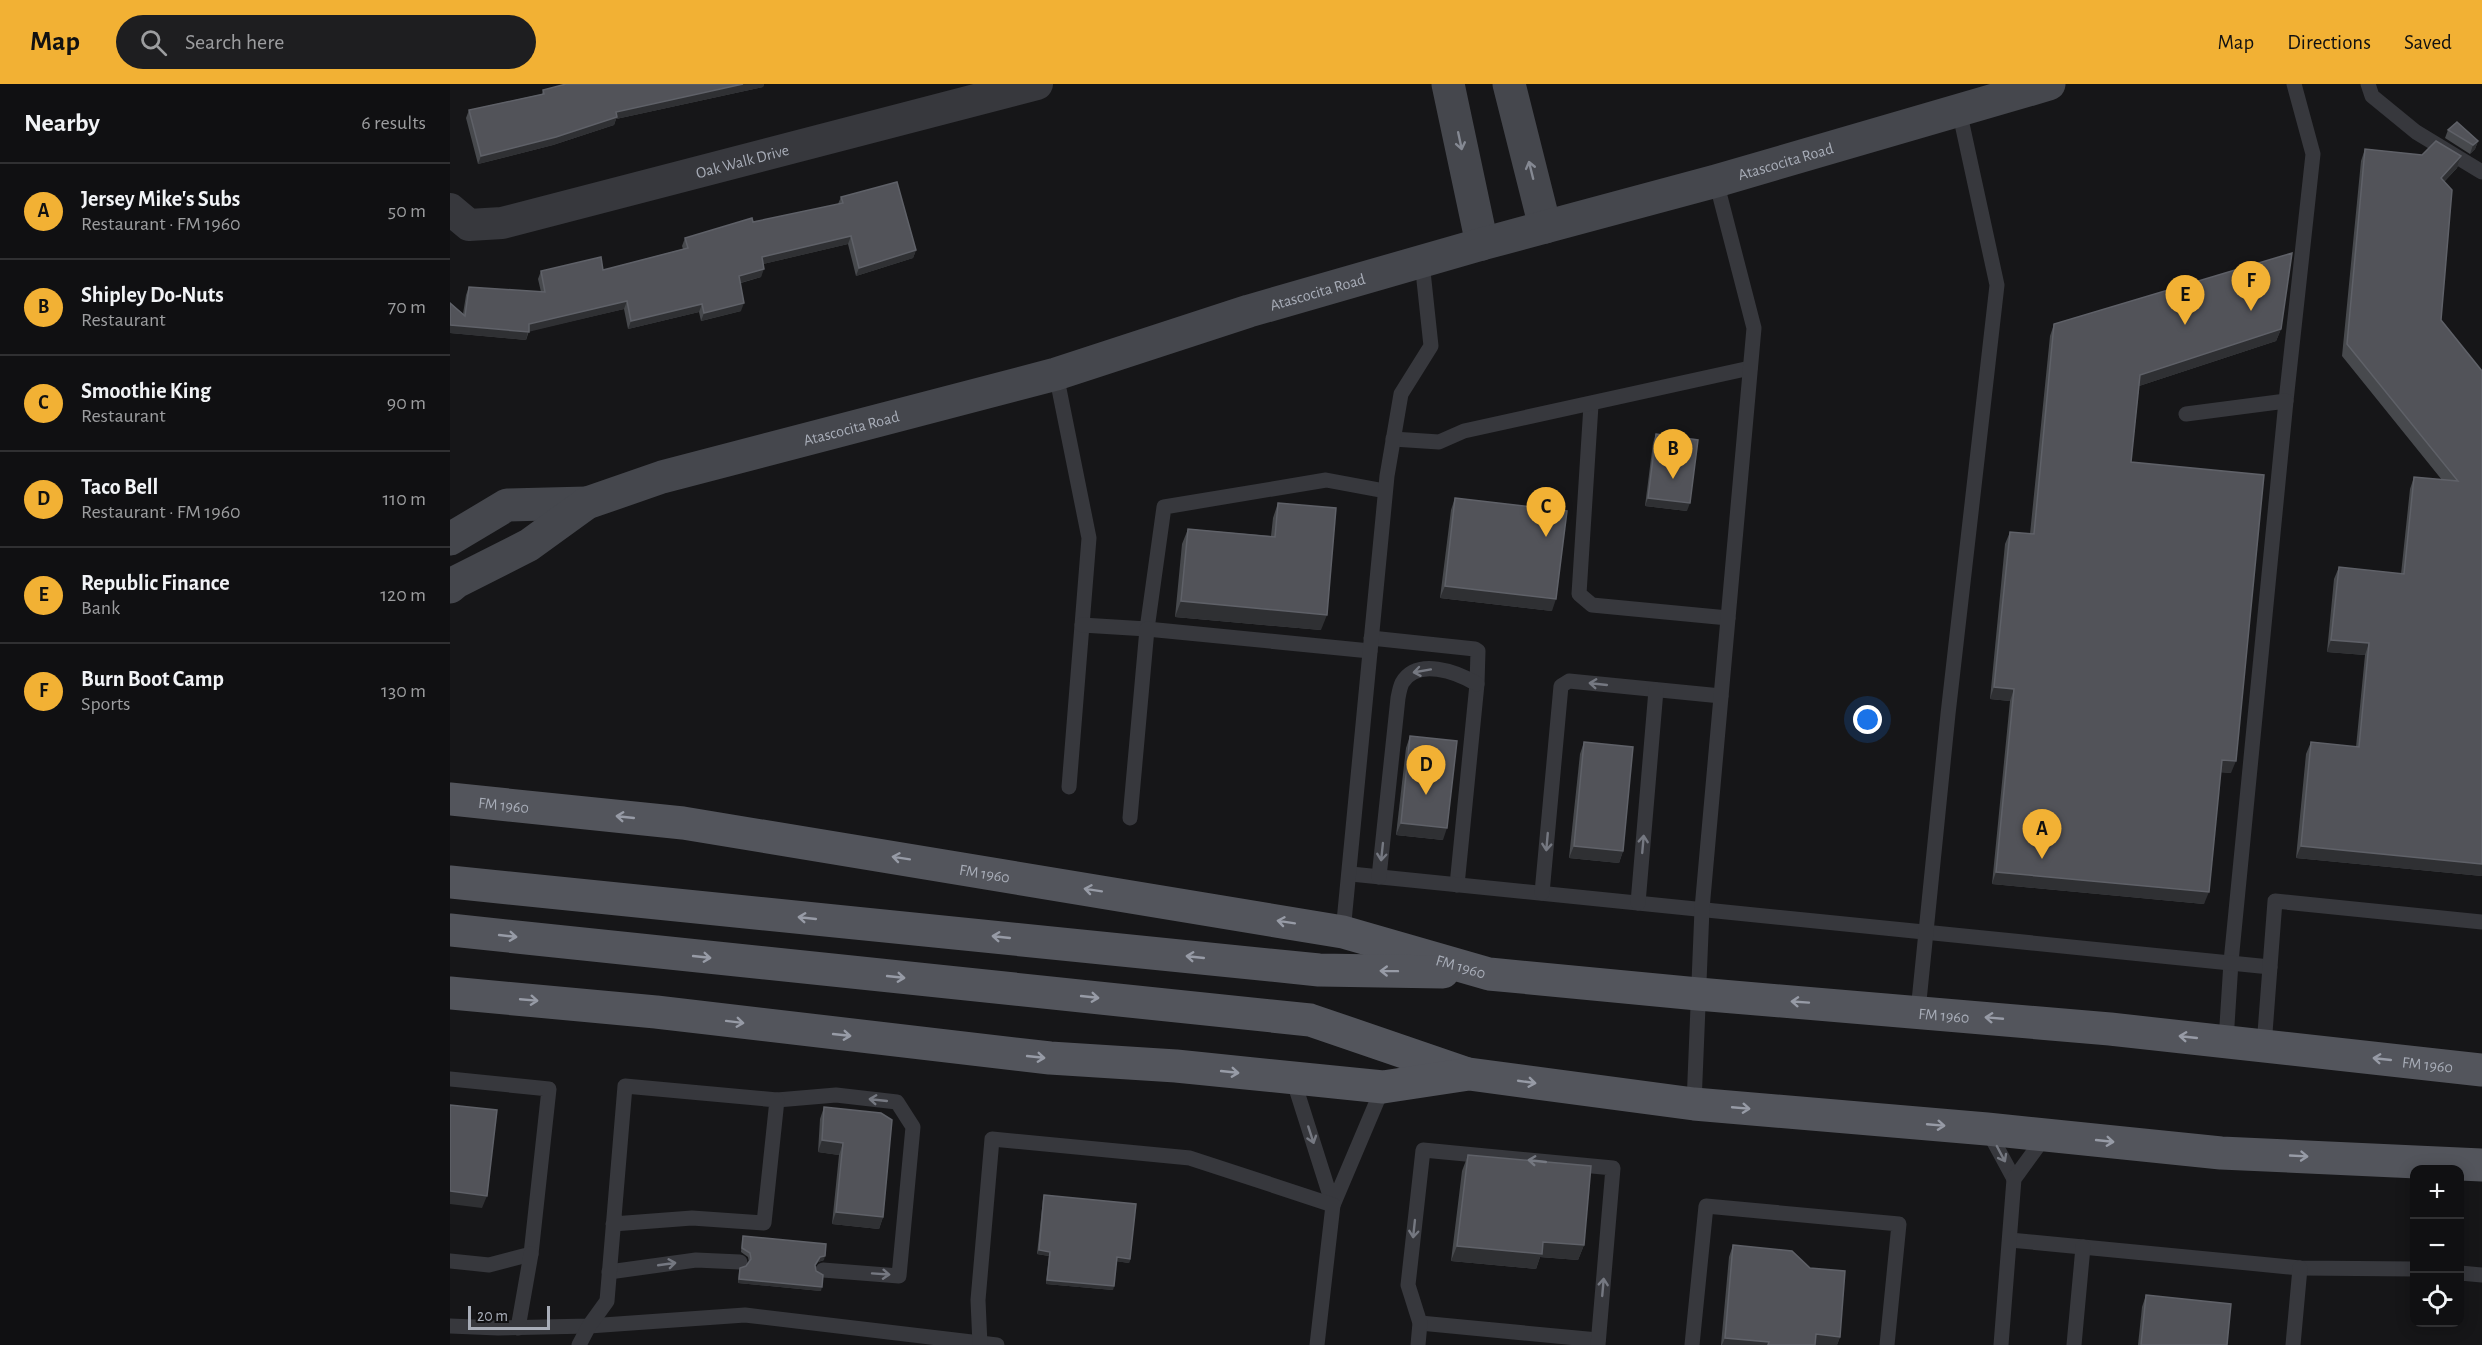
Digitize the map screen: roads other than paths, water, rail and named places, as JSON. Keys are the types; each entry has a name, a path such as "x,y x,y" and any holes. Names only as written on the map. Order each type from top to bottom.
{"main road":[{"path":"1448,84 1482,244"},
{"path":"1509,84 1545,227"},
{"name":"Atascocita Road","path":"450,587 529,545 587,503 662,477 1056,374 1249,310 1716,181 2049,84"},
{"name":"Atascocita Road","path":"450,538 507,505 587,503"},
{"path":"450,776 498,803"},
{"name":"FM 1960","path":"450,799 683,823 1343,932 1490,974 1698,994 1918,1011 2226,1041 2482,1070"},
{"path":"450,882 1319,970 1490,974"},
{"path":"450,930 1310,1020 1469,1074 1694,1104 1987,1129 2221,1153 2482,1165"},
{"path":"450,993 656,1012 1050,1058 1176,1066 1383,1087 1469,1074"}],"street":[{"name":"Oak Walk Drive","path":"450,209 469,225 502,223 1037,84"}],"lane":[{"path":"2226,1041 2231,962 2286,400 2313,154 2295,84"},
{"path":"2368,84 2372,96 2416,132 2482,172"},
{"path":"1918,1011 1997,285 1959,110"},
{"path":"1694,1104 1702,909 1754,328 1716,181"},
{"path":"1343,932 1351,874 1385,491 1401,394 1431,346 1422,262"},
{"path":"1393,439 1439,442 1464,431 1591,405 1750,368"},
{"path":"1056,374 1089,538 1069,787"},
{"path":"2186,414 2286,400"},
{"path":"1591,405 1579,594 1592,605 1728,618"},
{"path":"1130,818 1147,629 1164,507 1326,480 1385,491"},
{"path":"1082,625 1371,645 1475,649 1479,657 1458,885"},
{"path":"1379,877 1398,698 1402,684 1411,673 1424,669 1454,672 1477,684"},
{"path":"1542,893 1561,686 1569,681 1721,696"},
{"path":"1638,903 1656,690"},
{"path":"1351,874 2270,967"},
{"path":"2264,1046 2275,901 2482,922"},
{"path":"450,1079 549,1089 531,1254 518,1328"},
{"path":"1293,1079 1333,1204"},
{"path":"579,1345 607,1301 625,1086 777,1100 836,1095 897,1102 913,1127 898,1276 823,1270"},
{"path":"1317,1345 1333,1204 1383,1087"},
{"path":"613,1224 692,1218 764,1223 777,1100"},
{"path":"1987,1129 2014,1179 2001,1345"},
{"path":"2014,1179 2046,1135"},
{"path":"981,1344 978,1300 992,1139 1190,1158 1333,1204"},
{"path":"1418,1345 1420,1323 1408,1285 1423,1150 1613,1168 1598,1343 1420,1323"},
{"path":"1692,1345 1706,1206 1899,1224 1887,1345"},
{"path":"2010,1240 2300,1268 2410,1269"},
{"path":"2074,1345 2083,1247"},
{"path":"450,1261 489,1265 531,1254"},
{"path":"609,1272 696,1260 740,1262"},
{"path":"2293,1345 2300,1268"},
{"path":"2464,1273 2482,1275"},
{"path":"450,1326 518,1328 589,1326 745,1315 997,1345"}],"place":[{"name":"Burn Boot Camp","path":"2251,311"},
{"name":"Republic Finance","path":"2185,325"},
{"name":"Shipley Do-Nuts","path":"1673,479"},
{"name":"Smoothie King","path":"1546,537"},
{"name":"Taco Bell","path":"1426,795"},
{"name":"Jersey Mike's Subs","path":"2042,859"}]}
